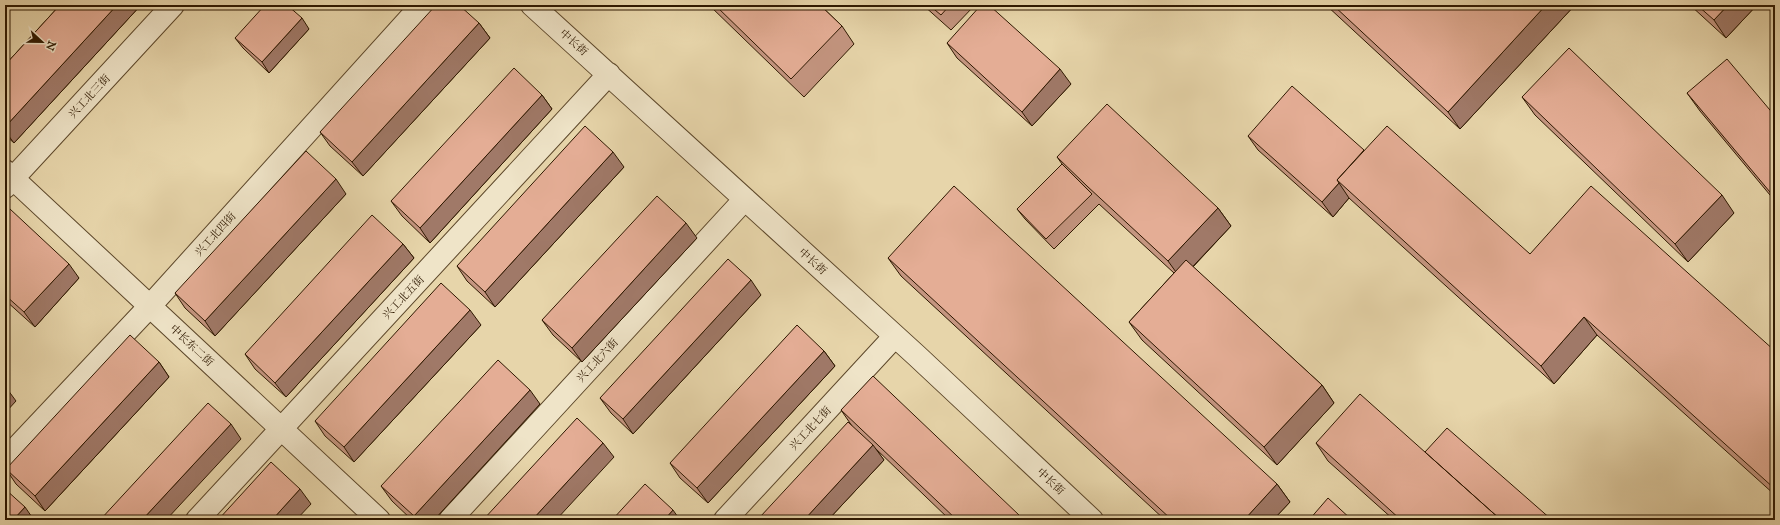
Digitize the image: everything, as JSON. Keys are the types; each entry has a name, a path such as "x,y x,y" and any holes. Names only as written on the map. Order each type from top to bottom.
{"street":[{"name":"兴工北三街","path":"8,179 173,5"},
{"name":"兴工北四街","path":"5,460 150,306 422,5"},
{"name":"中长街","path":"532,5 895,336 1083,517"},
{"name":"兴工北五街","path":"197,520 609,74"},
{"name":"中长东二街","path":"8,179 150,306 379,520"},
{"name":"兴工北六街","path":"450,520 745,199"},
{"name":"兴工北七街","path":"725,520 895,336"}],"building":[{"path":"60,5 117,5 5,127 5,65"},
{"path":"265,5 287,5 302,18 262,62 235,38"},
{"path":"436,5 459,5 479,23 352,162 320,132"},
{"path":"715,5 820,5 842,26 791,79"},
{"path":"929,5 950,5 941,15"},
{"path":"981,5 989,5 1060,69 1022,112 947,43"},
{"path":"1333,5 1546,5 1448,112"},
{"path":"1697,5 1728,5 1714,20"},
{"path":"1569,48 1722,195 1675,244 1522,97"},
{"path":"1727,59 1775,116 1775,198 1687,93"},
{"path":"514,68 542,95 420,228 391,201"},
{"path":"1292,86 1364,150 1337,180 1339,183 1322,202 1248,136"},
{"path":"1107,104 1218,208 1168,261 1057,157"},
{"path":"585,126 613,152 485,292 457,266"},
{"path":"1387,126 1530,254 1591,186 1775,351 1775,489 1584,317 1541,366 1337,180"},
{"path":"306,151 336,179 205,321 175,293"},
{"path":"1062,164 1092,194 1046,239 1017,209"},
{"path":"954,186 1277,484 1244,520 1172,520 888,258"},
{"path":"657,196 686,223 572,348 542,320"},
{"path":"10,209 69,264 24,312 5,295 5,215"},
{"path":"372,215 403,244 275,383 245,354"},
{"path":"728,259 751,280 623,419 600,398"},
{"path":"1186,260 1322,385 1264,447 1129,322"},
{"path":"441,283 470,310 344,447 315,421"},
{"path":"797,325 824,351 697,488 670,463"},
{"path":"130,335 159,362 35,496 6,469"},
{"path":"498,360 530,390 414,516 381,486"},
{"path":"873,376 1019,515 1014,520 957,520 841,410"},
{"path":"1360,394 1501,520 1401,520 1316,443"},
{"path":"208,403 231,424 142,520 100,520"},
{"path":"577,418 603,443 532,520 483,520"},
{"path":"848,422 873,445 804,520 764,520 760,517"},
{"path":"1447,428 1552,520 1501,520 1425,452"},
{"path":"271,462 300,489 272,520 218,520"},
{"path":"645,484 673,510 664,520 612,520"},
{"path":"5,489 25,507 13,520 5,520"},
{"path":"1328,498 1352,520 1309,520"}]}
